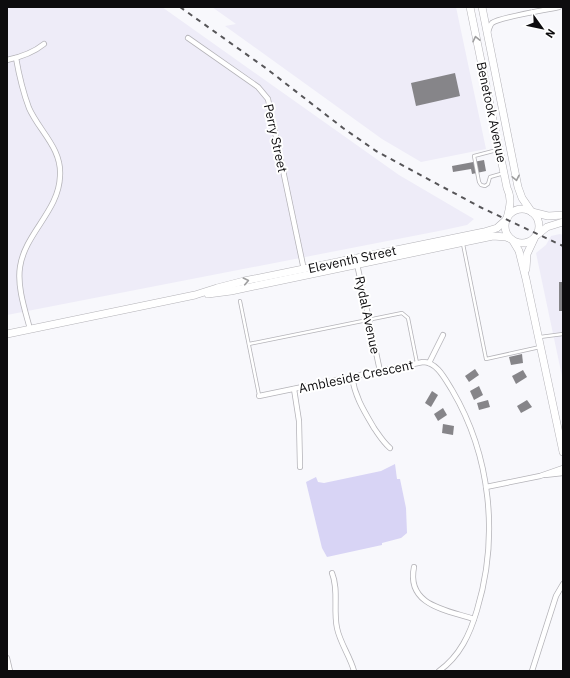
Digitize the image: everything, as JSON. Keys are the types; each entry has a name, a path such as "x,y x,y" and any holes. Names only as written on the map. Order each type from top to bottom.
{"main road":[{"name":"Benetook Avenue","path":"470,7 510,197 507,218"},
{"name":"Benetook Avenue","path":"482,7 507,126 518,190 531,211"},
{"path":"495,128 507,126"},
{"path":"563,216 548,216 525,209 518,209 512,212 507,218 506,230 508,236 519,251 563,452"},
{"path":"526,279 527,254 536,236 539,224 538,218 531,211"},
{"name":"Eleventh Street","path":"7,334 195,295 231,291 304,272 462,239 494,229 502,224 507,218"},
{"path":"512,240 524,243 529,242 547,227 563,222"},
{"name":"Eleventh Street","path":"462,239 495,236 506,237 512,240"}],"street":[{"path":"488,34 490,26 494,22 559,7"},
{"name":"Perry Street","path":"188,38 258,87 268,99 304,272"},
{"path":"7,60 38,49 44,44"},
{"path":"16,58 29,108 54,148 60,165 58,189 54,199 26,247 20,268 20,284 30,329"},
{"name":"Rydal Avenue","path":"357,261 380,371"},
{"path":"429,363 443,335"},
{"name":"Ambleside Crescent","path":"259,396 417,363 429,363 435,366 444,377 465,416 479,453 486,487 490,526 488,554 483,586 470,631 461,649 450,662 439,671"},
{"path":"352,377 356,394 363,410 382,440 390,448"},
{"path":"294,389 299,421 300,467"},
{"path":"540,476 563,468"},
{"path":"486,487 563,473"},
{"path":"414,567 414,583 422,599 437,607 474,619"},
{"path":"332,572 335,583 335,613 337,629 354,671"},
{"path":"532,671 556,596 563,584"},
{"path":"7,658 10,671"}],"lane":[{"path":"500,150 474,156 479,182 481,185 486,185 493,176 504,173"},
{"path":"462,239 486,359 541,347"},
{"path":"240,301 250,344 259,396"},
{"path":"250,344 399,312 406,315 417,363"},
{"path":"539,337 563,334"}],"shaded area":[{"path":"7,7 162,7 399,175 474,219 467,225 444,230 7,315"},
{"path":"212,7 456,7 486,149 421,162 382,139 225,26 236,24"},
{"path":"560,234 563,235 563,381 536,253 546,245 551,236"},
{"path":"395,464 397,479 400,479 406,508 407,533 401,538 382,543 382,545 327,557 322,548 306,482 316,477 318,482 324,483 381,471"}],"building":[{"path":"455,73 460,96 416,106 411,83"},
{"path":"484,160 486,171 472,174 471,169 453,172 452,166"},
{"path":"559,282 563,282 563,311 559,311"},
{"path":"522,354 523,363 511,365 509,357"},
{"path":"475,369 479,375 469,382 465,376"},
{"path":"523,370 527,377 516,384 512,376"},
{"path":"479,386 483,395 474,400 470,391"},
{"path":"432,391 438,395 431,407 425,403"},
{"path":"488,400 490,407 479,410 477,403"},
{"path":"527,400 532,407 521,413 517,406"},
{"path":"443,408 447,415 438,421 434,414"},
{"path":"443,424 454,426 453,435 442,433"}],"railway":[{"path":"180,7 267,69 343,128 376,151 480,207 563,246"}]}
